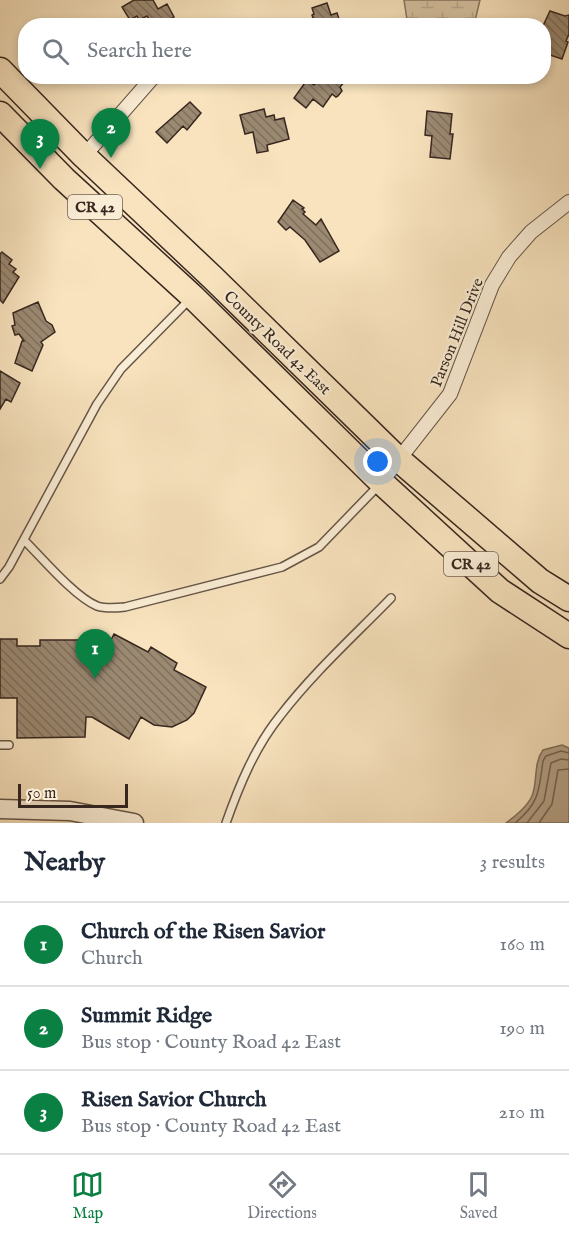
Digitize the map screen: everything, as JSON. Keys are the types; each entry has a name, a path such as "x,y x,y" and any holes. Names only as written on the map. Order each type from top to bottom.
{"highway":[{"name":"County Road 42 East","path":"0,70 84,156 212,277 398,459 540,581 569,599"},
{"name":"County Road 42 East","path":"0,114 64,179 192,297 381,482 500,591 569,636"}],"street":[{"path":"84,156 147,84"},
{"name":"Parson Hill Drive","path":"381,482 450,394 492,285 509,257 531,232 569,202"},
{"path":"0,809 70,812 134,823"}],"lane":[{"path":"0,579 24,540 97,404 121,369 192,297"},
{"path":"24,540 82,597 98,606 125,607 282,567 319,547 381,482"},
{"path":"226,823 247,771 260,745 279,717 302,689 391,598"},
{"path":"0,745 9,745"}],"green space":[{"path":"404,0 480,0 476,18 407,18"}],"water":[{"path":"562,745 569,748 569,823 506,823 530,800 538,761 543,750"}],"building":[{"path":"134,0 153,0 158,9 167,4 174,17 138,18 137,16 129,18 122,7"},
{"path":"327,3 331,15 337,13 339,18 313,18 312,8"},
{"path":"550,11 565,16 569,15 569,34 566,41 568,42 562,59 551,55 551,18 547,18"},
{"path":"304,84 342,84 340,87 342,91 336,97 332,94 323,107 313,99 306,108 294,98"},
{"path":"190,102 201,113 187,130 183,126 167,143 156,132"},
{"path":"264,109 266,117 274,115 275,120 284,118 289,139 267,145 268,151 257,153 253,132 245,134 240,115"},
{"path":"427,111 452,114 450,134 453,134 450,159 430,157 432,136 425,135"},
{"path":"293,200 304,208 302,209 305,212 303,214 316,225 321,219 339,251 320,262 305,240 290,227 286,230 278,222"},
{"path":"2,252 12,260 9,264 16,269 13,272 19,277 3,303 0,300 0,254"},
{"path":"38,302 46,321 52,325 55,332 41,342 43,345 32,371 15,363 22,341 24,341 19,334 15,335 12,326 15,325 13,313"},
{"path":"0,371 20,383 11,402 6,399 0,409"},
{"path":"114,634 148,652 151,647 177,663 174,670 206,687 194,713 187,720 172,727 154,725 141,717 129,739 92,717 86,717 85,737 17,738 17,698 0,698 0,639 17,639 17,646 40,646 40,640 80,640 80,656 103,656"}],"place":[{"name":"Summit Ridge","path":"111,158"},
{"name":"Risen Savior Church","path":"40,169"},
{"name":"Church of the Risen Savior","path":"95,679"}]}
